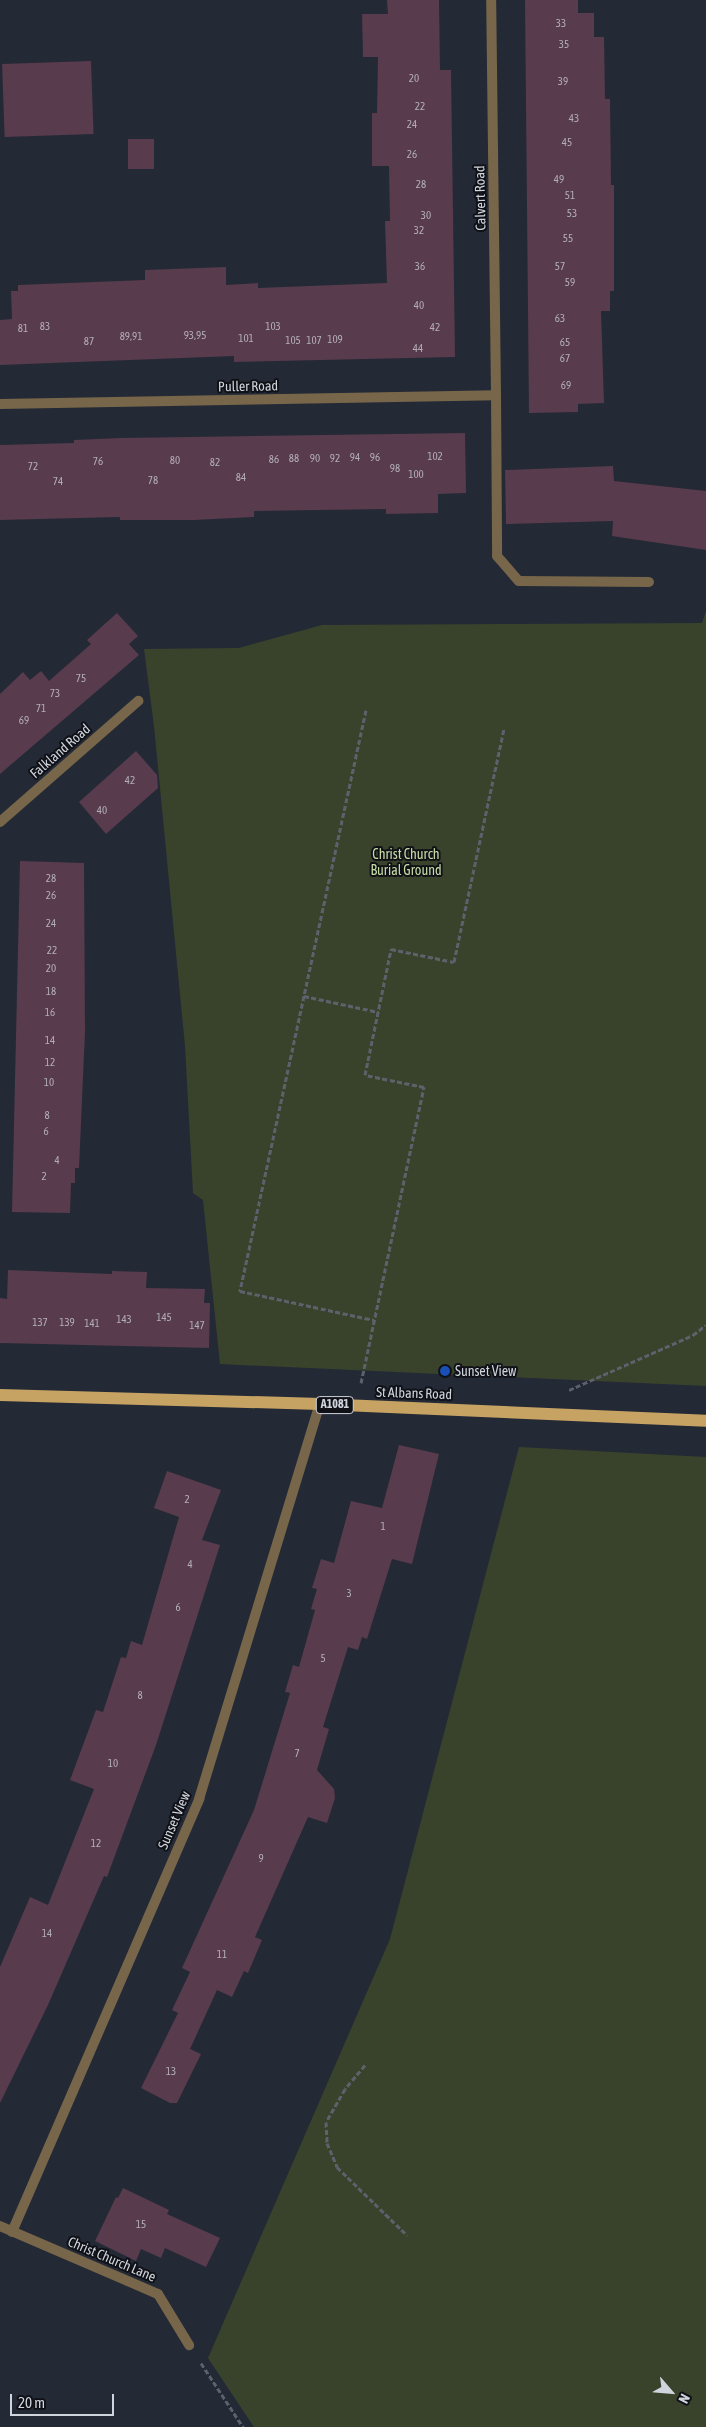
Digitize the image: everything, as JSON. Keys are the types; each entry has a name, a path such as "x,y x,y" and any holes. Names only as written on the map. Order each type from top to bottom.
{"main road":[{"name":"St Albans Road","path":"0,1395 320,1404 706,1421"}],"street":[{"name":"Calvert Road","path":"491,0 497,556 519,581 649,582"},
{"name":"Puller Road","path":"0,404 496,395"},
{"name":"Falkland Road","path":"0,822 138,701"},
{"name":"Sunset View","path":"12,2232 199,1799 320,1404"},
{"name":"Christ Church Lane","path":"0,2226 158,2294 189,2345"}],"path":[{"path":"366,710 240,1291 374,1320"},
{"path":"356,1406 424,1087 364,1075 391,949 454,962 504,728"},
{"path":"304,996 378,1012"},
{"path":"562,1393 693,1335 706,1325"},
{"path":"365,2065 345,2089 326,2122 327,2143 337,2167 407,2235"},
{"path":"189,2345 243,2427"}],"green space":[{"name":"Christ Church Burial Ground","path":"706,611 706,1386 220,1364 203,1200 193,1193 185,1046 154,726 144,649 239,648 322,625 702,623"},
{"path":"519,1447 706,1457 706,2427 254,2427 208,2358 390,1939"}],"building":[{"path":"387,0 439,0 440,70 451,70 455,357 234,362 234,356 0,365 0,320 12,319 11,291 18,291 18,285 145,280 145,270 226,267 226,285 258,283 258,288 387,283 385,221 390,221 389,166 372,166 372,113 377,113 378,57 363,57 362,14 388,14"},
{"path":"525,0 578,0 578,13 594,13 594,37 604,37 605,99 610,99 611,185 614,185 614,291 610,291 610,311 601,311 604,403 578,404 578,412 529,413"},
{"path":"91,61 94,134 5,137 2,64"},
{"path":"128,139 154,139 154,169 128,169"},
{"path":"465,433 466,493 438,494 438,513 386,514 386,509 254,511 254,517 194,520 120,520 120,517 0,520 0,445 74,443 74,440 122,438"},
{"path":"613,466 614,481 706,491 706,550 612,536 613,521 506,524 505,470"},
{"path":"117,613 138,636 129,644 139,655 0,774 0,694 23,672 30,680 41,671 49,681 91,644 87,640"},
{"path":"136,751 157,775 158,788 106,834 79,802"},
{"path":"20,861 84,863 85,1032 79,1168 75,1168 75,1183 71,1183 70,1213 12,1212"},
{"path":"8,1270 112,1274 112,1271 147,1272 146,1288 205,1289 204,1303 210,1303 209,1348 0,1343 0,1298 7,1299"},
{"path":"399,1445 439,1454 412,1564 392,1559 367,1639 362,1637 358,1650 348,1647 323,1727 329,1729 317,1770 334,1789 335,1798 327,1823 308,1817 255,1937 262,1940 248,1973 244,1971 232,1997 217,1990 190,2049 201,2054 177,2103 170,2103 141,2088 178,2013 172,2010 190,1972 182,1968 254,1810 290,1693 285,1692 293,1665 299,1667 315,1610 311,1609 317,1589 312,1588 321,1559 334,1563 351,1501 382,1508"},
{"path":"167,1471 221,1490 202,1540 220,1545 156,1745 107,1877 104,1876 48,2005 0,2103 0,1967 30,1897 48,1905 94,1789 70,1780 96,1710 103,1712 121,1657 126,1658 131,1641 142,1645 179,1517 154,1508"},
{"path":"123,2188 169,2210 167,2214 220,2238 206,2267 165,2248 161,2258 141,2249 136,2261 95,2241 116,2197 118,2198"}],"place":[{"name":"Sunset View","path":"445,1371"}]}
